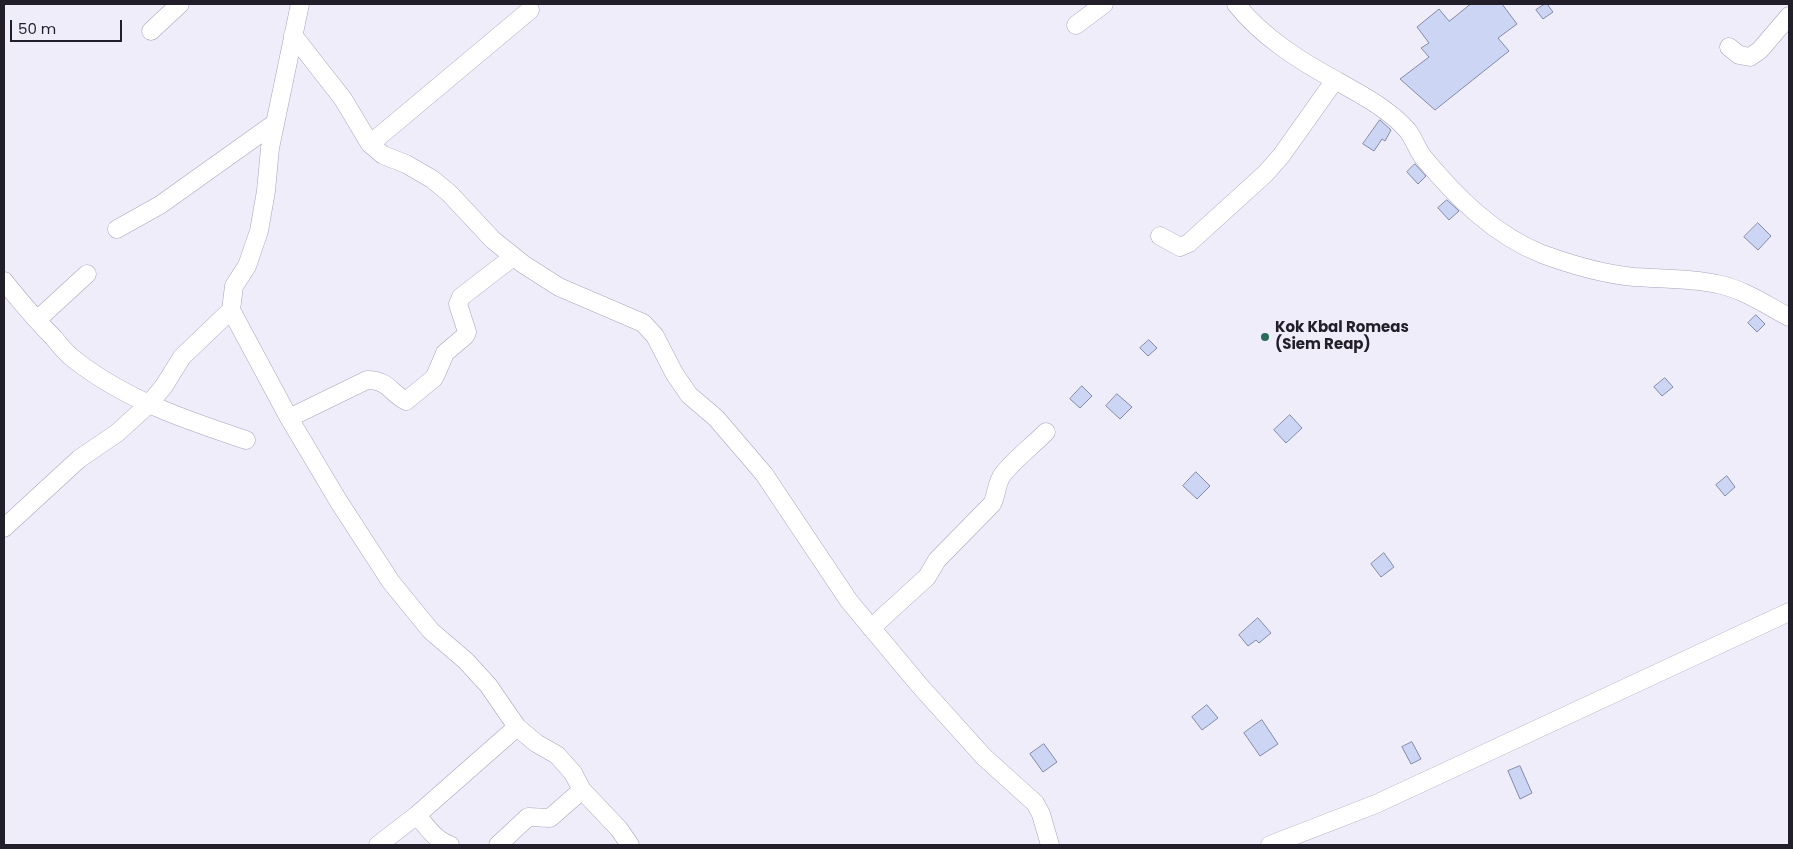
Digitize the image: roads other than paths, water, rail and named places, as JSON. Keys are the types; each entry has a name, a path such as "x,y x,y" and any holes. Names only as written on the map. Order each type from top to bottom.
{"street":[{"path":"151,31 180,4"},
{"path":"300,4 270,148 266,191 259,231 247,266 234,286 231,310 289,418 343,509 391,582 431,631 466,661 488,685 517,727 536,743 556,755 572,773 582,790 619,829 630,845"},
{"path":"1076,25 1104,4"},
{"path":"1236,4 1249,20 1271,40 1366,97 1387,112 1409,132 1419,151 1438,176 1489,225 1513,240 1542,254 1600,272 1633,277 1719,284 1735,289 1789,317"},
{"path":"370,144 530,10"},
{"path":"1729,47 1740,55 1750,57 1760,50 1789,16"},
{"path":"293,35 343,100 370,144 383,155 406,164 432,179 449,193 493,240 513,257 559,287 643,323 655,336 674,372 689,395 716,418 764,474 849,601 871,628 984,757 1035,803 1042,814 1050,845"},
{"path":"1160,236 1180,248 1189,243 1265,174 1281,156 1335,80"},
{"path":"117,229 160,205 275,123"},
{"path":"289,418 367,380 376,380 386,384 406,401 434,378 445,353 465,336 467,332 458,304 461,297 513,257"},
{"path":"37,320 86,274"},
{"path":"4,281 73,359 101,379 149,404 246,440"},
{"path":"4,528 78,459 117,433 149,404 164,386 182,357 231,310"},
{"path":"871,628 927,577 937,560 992,504 1002,475 1046,432"},
{"path":"1270,845 1376,804 1789,612"},
{"path":"378,845 417,815 517,727"},
{"path":"498,845 528,817 550,818 582,790"},
{"path":"417,815 429,831 444,843 450,845"}],"place":[{"name":"Kok Kbal Romeas (Siem Reap)","path":"1265,337"}]}
